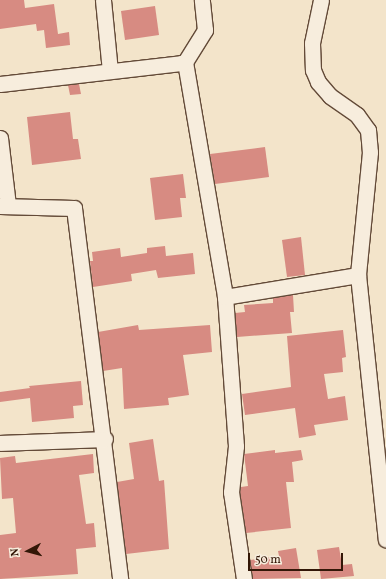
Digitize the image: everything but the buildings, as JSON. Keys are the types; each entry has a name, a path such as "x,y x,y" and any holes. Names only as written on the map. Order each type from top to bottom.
{"street":[{"path":"103,0 110,71"},
{"path":"202,0 205,30 185,62 225,297 236,446 231,492 244,579"},
{"path":"321,0 312,43 313,70 318,82 330,96 358,115 368,130 370,159 358,275 386,540"},
{"path":"0,84 185,62"},
{"path":"0,138 4,206 74,208 105,439 120,579"},
{"path":"225,297 358,275"},
{"path":"0,443 105,439"}]}
